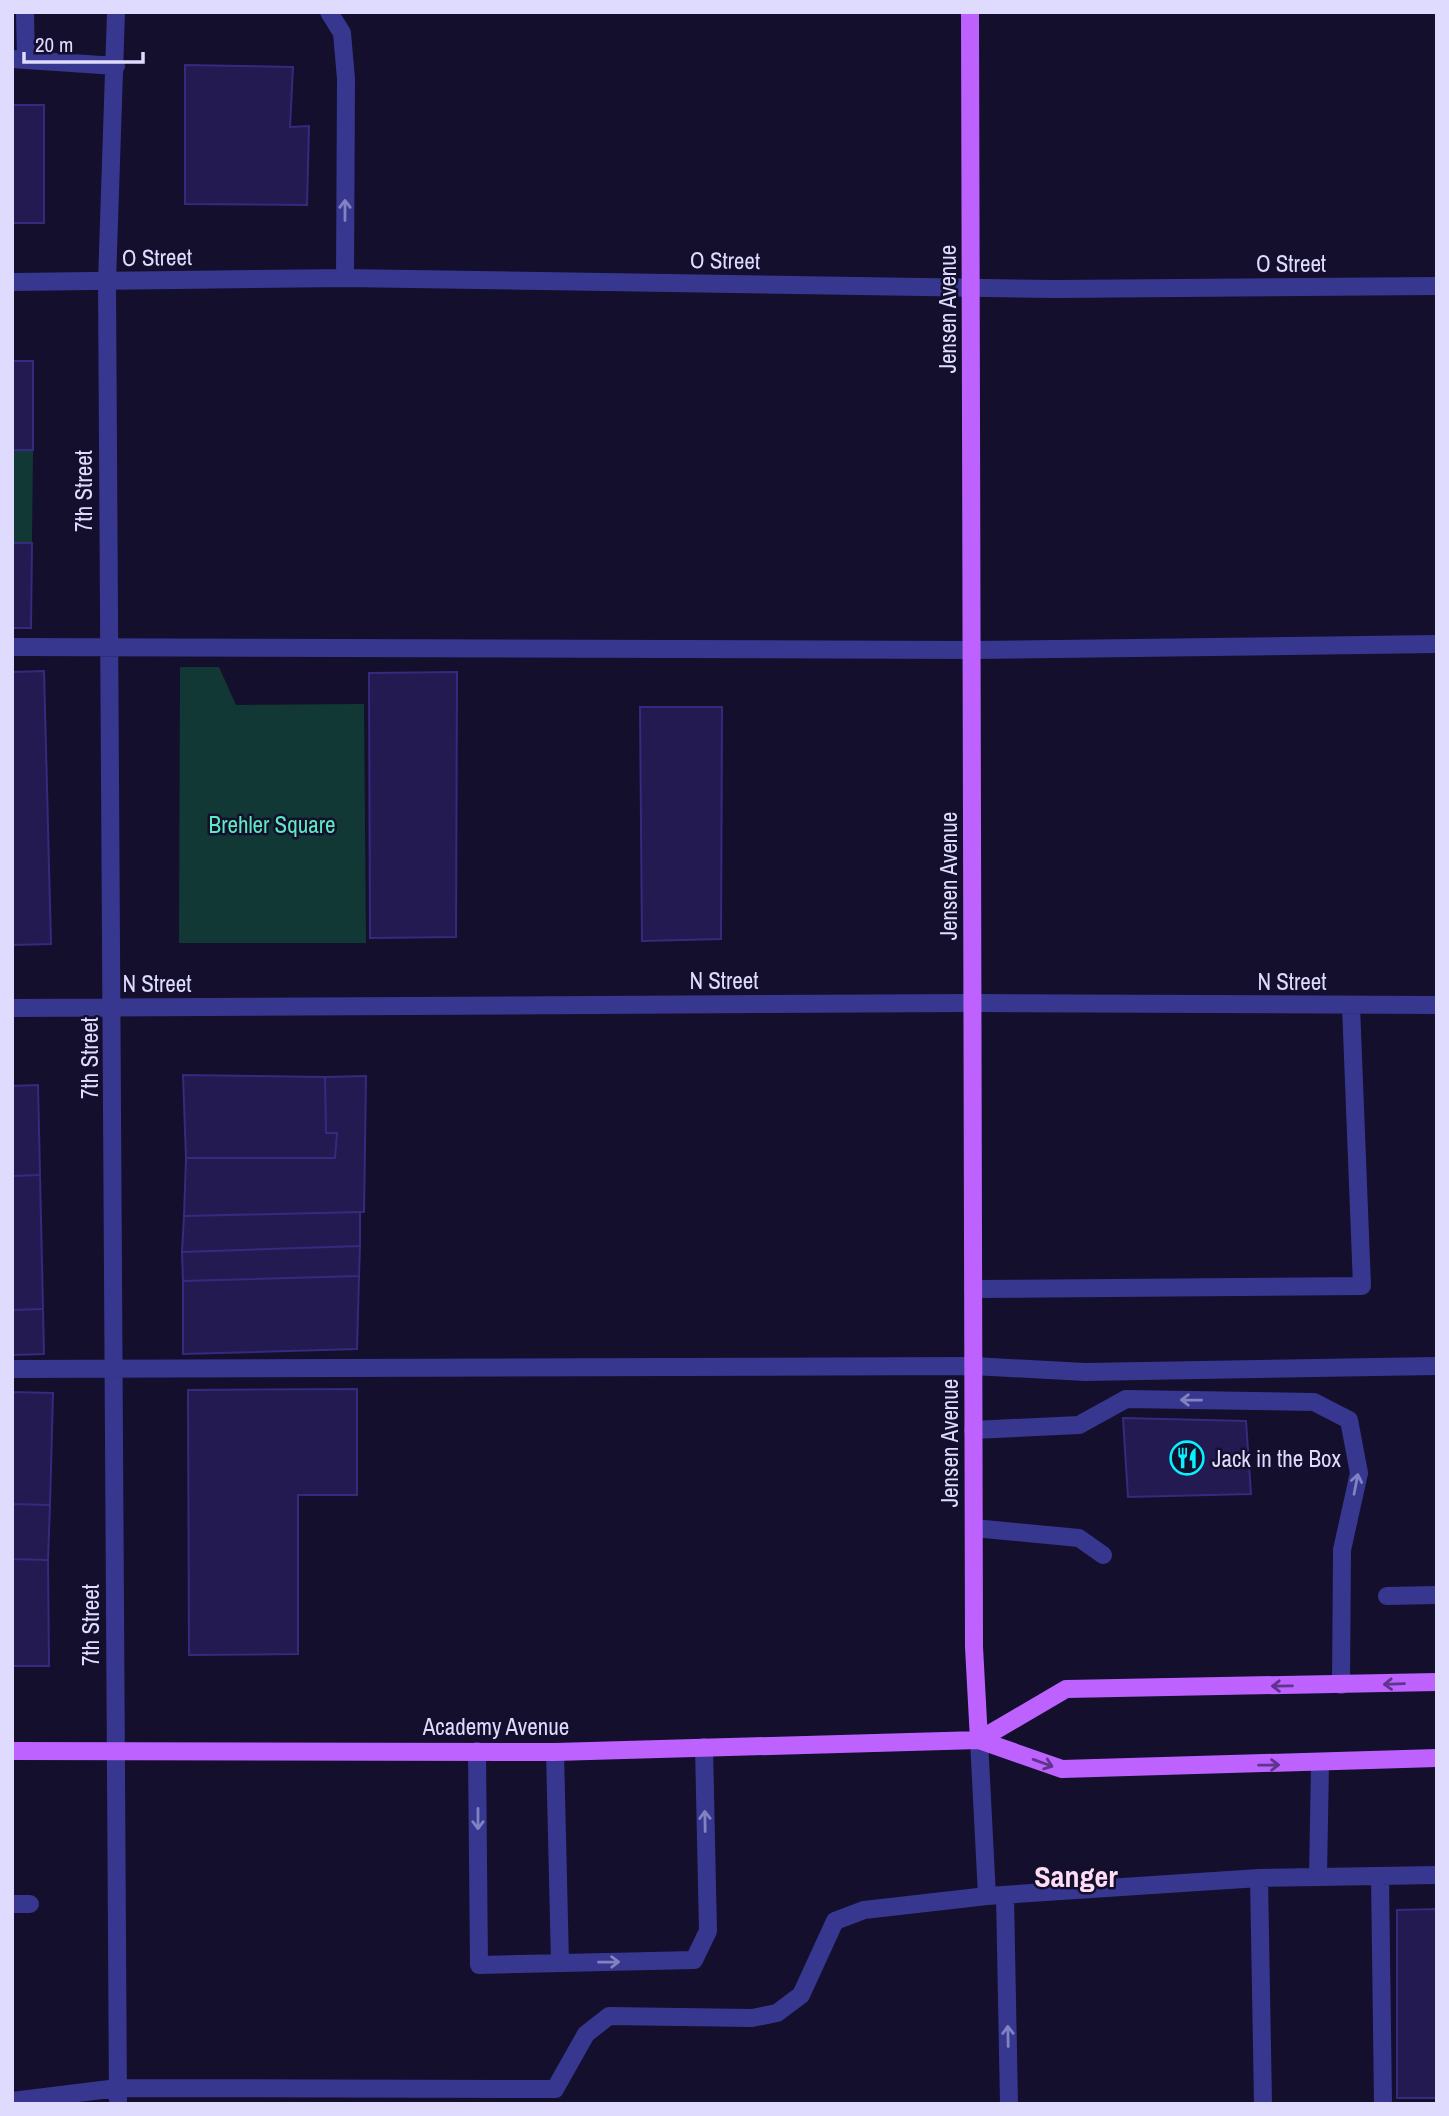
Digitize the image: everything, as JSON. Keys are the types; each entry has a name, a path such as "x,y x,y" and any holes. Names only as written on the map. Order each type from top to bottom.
{"main road":[{"name":"Jensen Avenue","path":"970,12 974,1647 979,1740"},
{"path":"979,1740 1066,1689 1437,1682"},
{"name":"Academy Avenue","path":"12,1751 555,1752 979,1740"},
{"path":"979,1740 1062,1769 1320,1764 1437,1758"}],"street":[{"path":"25,12 19,59 116,66"},
{"name":"7th Street","path":"116,12 107,282 108,645 114,1007 118,2096"},
{"path":"329,12 342,33 346,79 345,278"},
{"name":"O Street","path":"12,282 345,278 971,288 1437,286"},
{"path":"12,647 108,645 972,650 1437,644"},
{"name":"N Street","path":"12,1008 974,1003 1437,1005"},
{"path":"973,1289 1362,1286 1351,1006"},
{"path":"12,1369 973,1366 1085,1372 1437,1366"},
{"path":"973,1430 1079,1425 1126,1399 1314,1402 1349,1420 1359,1473 1342,1550 1341,1685"},
{"path":"974,1528 1079,1538 1103,1555"},
{"path":"1387,1596 1437,1595"},
{"path":"979,1740 996,1896 1009,2104"},
{"path":"477,1751 479,1965 694,1960 708,1931 704,1747"},
{"path":"555,1752 560,1963"},
{"path":"1318,1877 1320,1764"},
{"path":"12,2101 118,2096 555,2090 586,2034 608,2016 752,2018 777,2013 801,1995 835,1921 864,1910 996,1896 1259,1878 1437,1875"},
{"path":"1380,1876 1383,2104"},
{"path":"1259,1878 1263,2104"}],"green space":[{"path":"12,450 33,450 32,543 12,543"},
{"name":"Brehler Square","path":"180,667 219,667 236,705 364,704 366,943 179,943"}],"building":[{"path":"185,65 293,67 290,127 309,126 307,205 185,204"},
{"path":"12,105 44,105 44,223 12,223"},
{"path":"12,361 33,361 33,450 12,450"},
{"path":"12,543 32,543 31,628 12,628"},
{"path":"44,671 51,944 12,945 12,672"},
{"path":"457,672 456,937 370,938 369,673"},
{"path":"640,707 722,707 721,939 642,941"},
{"path":"183,1075 325,1077 326,1133 337,1133 335,1158 186,1158"},
{"path":"366,1076 364,1212 184,1216 186,1158 335,1158 337,1133 326,1133 325,1077"},
{"path":"38,1085 40,1175 12,1176 12,1086"},
{"path":"40,1175 43,1309 12,1310 12,1176"},
{"path":"360,1212 360,1246 182,1252 184,1216"},
{"path":"360,1246 359,1276 183,1281 182,1252"},
{"path":"359,1276 357,1349 183,1354 183,1281"},
{"path":"43,1309 44,1354 12,1355 12,1310"},
{"path":"357,1389 357,1495 298,1495 298,1654 189,1655 188,1390"},
{"path":"12,1392 53,1393 50,1505 12,1504"},
{"name":"Jack in the Box","path":"1123,1418 1246,1421 1251,1494 1128,1497"},
{"path":"12,1504 50,1505 48,1560 12,1559"},
{"path":"12,1559 48,1560 49,1666 12,1666"},
{"path":"1437,1909 1437,2098 1397,2098 1397,1910"}],"place":[{"name":"Jack in the Box","path":"1187,1458"}],"district":[{"name":"Sanger","path":"1076,1876"}]}
